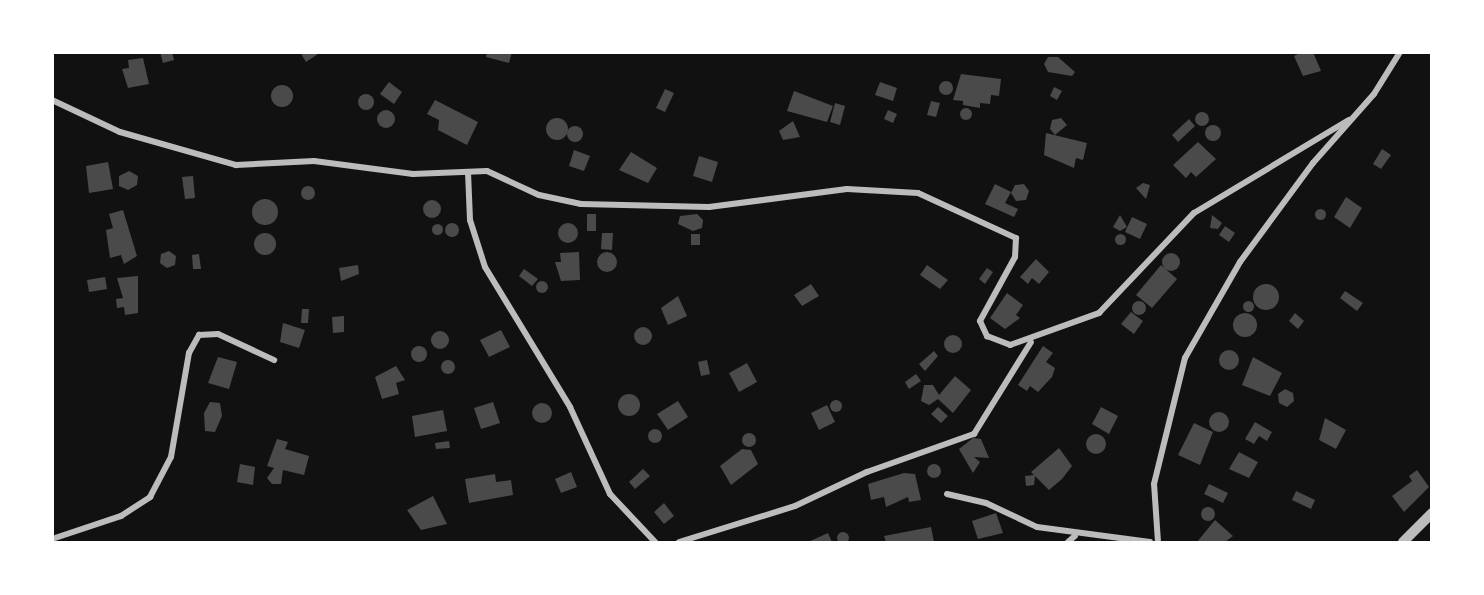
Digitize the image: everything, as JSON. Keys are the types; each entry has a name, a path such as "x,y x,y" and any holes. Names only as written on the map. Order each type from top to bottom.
{"street":[{"path":"1158,543 1154,484 1185,357 1240,262 1349,120 1374,94 1400,52"},
{"path":"52,100 120,132 236,165 315,161 413,174 487,171 539,195 581,204 709,207 873,188 936,198 1016,238 1015,257 980,321 996,342 1031,342 1099,313 1194,213 1349,120"},
{"path":"468,172 470,220 486,267 570,407 610,494 655,543"},
{"path":"52,538 128,513 150,497 171,457 190,346 199,334 218,334 274,360"},
{"path":"679,543 810,501 867,472 974,434 1031,342"},
{"path":"948,494 1075,536 1150,543"},
{"path":"1403,543 1431,513"},
{"path":"1068,543 1075,536"}],"building":[{"path":"160,52 172,52 174,60 163,63"},
{"path":"300,52 321,52 306,62"},
{"path":"487,52 512,52 509,63 486,57"},
{"path":"1302,52 1313,52 1321,71 1303,76 1294,56"},
{"path":"1048,57 1058,57 1075,72 1072,76 1048,72 1044,64"},
{"path":"143,58 149,84 128,88 122,69 129,68 128,60"},
{"path":"961,74 1001,79 999,96 991,95 990,104 980,103 980,108 963,105 963,101 953,100"},
{"path":"946,81 951,83 953,88 951,93 946,95 941,93 939,88 941,83"},
{"path":"389,82 402,92 394,104 380,94"},
{"path":"880,82 897,88 893,101 875,95"},
{"path":"282,85 290,88 293,96 290,104 282,107 274,104 271,96 274,88"},
{"path":"1054,87 1062,91 1057,100 1050,96"},
{"path":"665,89 674,93 665,112 656,108"},
{"path":"794,91 833,106 827,122 787,111"},
{"path":"366,94 372,96 374,102 372,108 366,110 360,108 358,102 360,96"},
{"path":"435,100 478,122 467,145 438,130 439,120 427,114"},
{"path":"931,101 940,103 936,117 927,115"},
{"path":"835,103 845,106 840,125 830,122"},
{"path":"968,108 972,114 968,120 964,120 960,112"},
{"path":"382,110 390,110 395,115 393,126 382,128 377,123 377,115"},
{"path":"888,110 897,114 893,123 884,119"},
{"path":"1199,112 1205,112 1209,119 1205,126 1199,126 1195,122 1195,116"},
{"path":"557,118 567,125 568,129 561,139 557,140 547,133 546,129 553,119"},
{"path":"1061,118 1067,125 1055,135 1050,129 1052,120"},
{"path":"1189,119 1195,126 1178,142 1172,135"},
{"path":"793,121 800,137 783,140 779,131"},
{"path":"1213,125 1219,127 1221,133 1219,139 1213,141 1207,139 1205,133 1207,127"},
{"path":"572,126 578,126 583,134 581,140 572,142 567,137 567,131"},
{"path":"1046,133 1087,143 1083,160 1076,158 1074,168 1044,155"},
{"path":"1198,142 1216,159 1196,177 1191,172 1186,178 1173,165"},
{"path":"1382,149 1391,155 1381,169 1373,164"},
{"path":"574,150 590,156 584,171 569,166"},
{"path":"631,152 657,168 648,183 619,170"},
{"path":"699,156 718,162 712,182 693,176"},
{"path":"108,162 113,189 89,193 86,166"},
{"path":"129,171 138,176 137,185 128,190 119,186 119,176"},
{"path":"193,176 195,198 185,199 182,177"},
{"path":"1143,183 1150,185 1146,199 1136,188"},
{"path":"995,184 1011,192 1005,203 1018,209 1014,217 985,204"},
{"path":"1024,184 1029,191 1026,200 1016,201 1011,193 1015,185"},
{"path":"308,186 313,188 315,193 313,198 308,200 303,198 301,193 303,188"},
{"path":"1346,197 1362,208 1350,228 1334,217"},
{"path":"265,199 274,203 278,212 274,221 265,225 256,221 252,212 256,203"},
{"path":"428,200 436,200 441,205 439,216 428,218 423,213 423,205"},
{"path":"1320,209 1324,210 1324,218 1320,219 1316,218 1315,214 1316,210"},
{"path":"123,210 137,256 124,264 121,255 110,258 106,230 113,228 109,214"},
{"path":"587,214 596,214 596,231 587,231"},
{"path":"697,214 703,220 702,228 693,231 678,224 680,216"},
{"path":"1120,215 1127,227 1120,231 1113,227"},
{"path":"1212,215 1222,223 1218,229 1210,228"},
{"path":"1132,217 1147,224 1140,239 1125,232"},
{"path":"437,223 443,229 437,235 431,229"},
{"path":"452,223 457,225 459,230 457,235 452,237 447,235 445,230 447,225"},
{"path":"568,223 575,226 578,233 575,240 568,243 561,240 558,233 561,226"},
{"path":"1225,226 1235,233 1229,242 1219,235"},
{"path":"265,233 273,236 276,244 273,252 265,255 257,252 254,244 257,236"},
{"path":"602,233 613,233 612,250 601,249"},
{"path":"691,234 700,234 700,245 691,245"},
{"path":"1120,234 1124,235 1124,243 1120,244 1116,243 1115,239 1116,235"},
{"path":"169,251 176,256 175,265 167,268 160,263 161,254"},
{"path":"579,252 580,280 561,281 555,262 561,262 560,253"},
{"path":"607,252 614,255 617,262 614,269 607,272 600,269 597,262 600,255"},
{"path":"1171,253 1177,256 1180,262 1177,268 1171,271 1165,268 1162,262 1165,256"},
{"path":"199,254 201,269 193,269 192,255"},
{"path":"1036,259 1049,272 1039,284 1032,278 1028,284 1020,277"},
{"path":"358,265 359,274 341,281 339,268"},
{"path":"927,265 948,280 940,289 920,275"},
{"path":"1161,265 1177,279 1152,308 1136,295"},
{"path":"987,268 993,272 985,284 979,279"},
{"path":"524,269 538,279 532,286 519,276"},
{"path":"138,276 138,313 125,315 124,307 117,308 116,299 123,298 117,278"},
{"path":"105,277 107,289 89,292 87,280"},
{"path":"544,281 548,287 544,293 540,293 536,285"},
{"path":"811,284 819,296 802,306 794,295"},
{"path":"1266,284 1275,288 1279,297 1275,306 1266,310 1257,306 1253,297 1257,288"},
{"path":"1345,291 1363,303 1357,311 1340,298"},
{"path":"1007,293 1023,305 1016,315 1020,318 1005,329 990,318"},
{"path":"678,296 687,316 668,325 661,308"},
{"path":"1139,301 1144,303 1146,308 1144,313 1139,315 1134,313 1132,308 1134,303"},
{"path":"1248,301 1252,302 1252,310 1248,311 1244,310 1243,306 1244,302"},
{"path":"302,309 309,309 308,323 301,323"},
{"path":"1131,312 1143,321 1134,334 1121,324"},
{"path":"1245,313 1250,314 1256,320 1256,330 1250,336 1245,337 1240,336 1234,330 1233,325 1234,320 1240,314"},
{"path":"1295,313 1304,321 1298,329 1289,321"},
{"path":"344,316 344,332 333,333 332,317"},
{"path":"283,323 305,330 299,348 280,342"},
{"path":"643,327 649,330 652,336 649,342 643,345 637,342 634,336 637,330"},
{"path":"501,330 510,347 489,357 480,340"},
{"path":"436,331 444,331 449,336 447,347 436,349 431,344 431,336"},
{"path":"953,335 959,338 962,344 959,350 953,353 947,350 944,344 947,338"},
{"path":"419,346 427,354 419,362 411,354"},
{"path":"1043,346 1053,353 1046,362 1055,368 1052,377 1038,392 1030,386 1027,391 1018,385"},
{"path":"1229,350 1236,353 1239,360 1236,367 1229,370 1222,367 1219,360 1222,353"},
{"path":"934,351 938,356 925,371 919,364"},
{"path":"218,357 237,362 229,389 208,383"},
{"path":"1253,357 1282,373 1270,396 1242,385"},
{"path":"448,360 453,362 455,367 453,372 448,374 443,372 441,367 443,362"},
{"path":"707,360 710,374 701,376 698,362"},
{"path":"747,363 757,382 739,392 729,373"},
{"path":"396,366 405,380 396,383 399,394 382,399 375,377"},
{"path":"916,374 921,381 909,389 905,382"},
{"path":"955,376 971,390 953,413 938,399 929,405 921,401 924,385 933,385 939,395"},
{"path":"1285,389 1293,393 1294,401 1287,407 1279,403 1278,394"},
{"path":"629,394 637,397 640,405 637,413 629,416 621,413 618,405 621,397"},
{"path":"838,400 842,406 838,412 834,412 830,404"},
{"path":"678,401 688,417 668,430 657,414"},
{"path":"210,402 220,403 222,416 215,432 205,431 204,413"},
{"path":"493,402 500,423 481,429 474,408"},
{"path":"542,403 549,406 552,413 549,420 542,423 535,420 532,413 535,406"},
{"path":"827,405 835,422 819,430 811,413"},
{"path":"938,407 948,416 941,423 931,414"},
{"path":"1101,407 1118,416 1109,434 1092,424"},
{"path":"443,410 447,431 415,437 412,416"},
{"path":"1219,412 1226,415 1229,422 1226,429 1219,432 1212,429 1209,422 1212,415"},
{"path":"1325,418 1346,430 1336,449 1319,440"},
{"path":"1255,422 1272,432 1267,441 1259,436 1254,444 1245,439"},
{"path":"1194,423 1213,432 1200,465 1178,455"},
{"path":"655,429 660,431 662,436 660,441 655,443 650,441 648,436 650,431"},
{"path":"749,433 754,435 756,440 754,445 749,447 744,445 742,440 744,435"},
{"path":"1096,434 1103,437 1106,444 1103,451 1096,454 1089,451 1086,444 1089,437"},
{"path":"973,438 981,439 989,458 974,457 980,462 973,473 959,449"},
{"path":"277,439 288,442 285,449 309,456 304,475 283,470 281,484 272,484 267,478 274,468 267,466"},
{"path":"449,441 450,448 436,449 435,443"},
{"path":"1059,448 1072,466 1062,479 1049,490 1035,476 1034,485 1026,486 1025,476 1034,475 1031,472"},
{"path":"742,449 751,450 758,464 731,485 720,466"},
{"path":"1239,452 1258,462 1249,478 1229,469"},
{"path":"240,464 255,467 253,485 237,482"},
{"path":"931,464 937,464 941,471 937,478 931,478 927,474 927,468"},
{"path":"643,469 650,476 635,489 629,482"},
{"path":"1417,470 1429,487 1404,512 1392,496 1412,481 1409,476"},
{"path":"571,472 577,487 561,493 555,479"},
{"path":"904,473 915,474 921,500 909,502 908,497 886,507 884,497 871,500 868,484"},
{"path":"495,474 496,482 511,480 513,495 469,503 465,479"},
{"path":"1209,484 1228,493 1223,503 1204,494"},
{"path":"1296,491 1315,500 1311,509 1292,500"},
{"path":"433,496 447,524 421,530 407,510"},
{"path":"664,503 674,516 664,524 654,512"},
{"path":"1205,507 1211,507 1215,514 1211,521 1205,521 1201,517 1201,511"},
{"path":"996,513 1003,533 978,539 972,521"},
{"path":"1215,520 1233,536 1225,542 1197,542"},
{"path":"931,527 934,542 886,542 884,536"},
{"path":"845,532 848,533 848,543 841,544 838,543 837,536 838,533"},
{"path":"828,533 832,542 808,542"}]}
